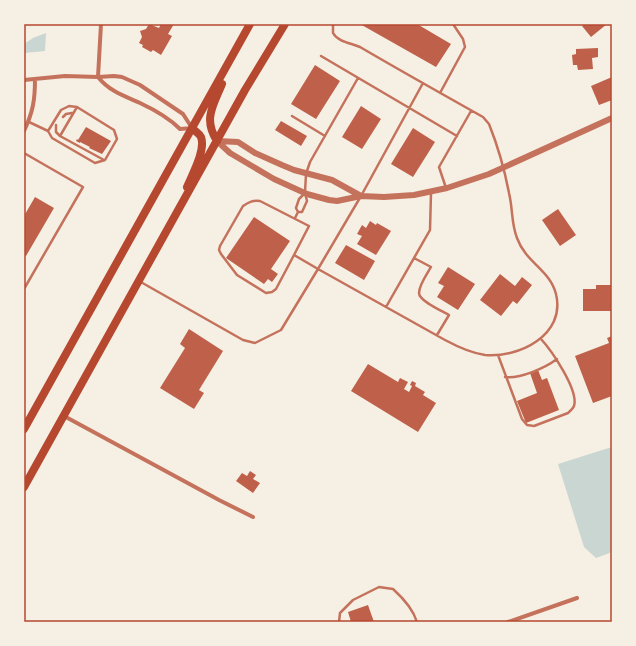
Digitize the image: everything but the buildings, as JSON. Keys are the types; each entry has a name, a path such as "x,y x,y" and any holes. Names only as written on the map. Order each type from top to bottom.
{"highway":[{"path":"24,429 250,24"},
{"path":"24,486 245,90 285,24"},
{"path":"217,141 213,134 209,116 232,57"},
{"path":"175,217 201,151 201,138 192,128"},
{"path":"24,435 33,412"}],"street":[{"path":"24,80 66,76 98,77 114,76 122,78 140,85 183,114 192,128 180,129 163,115 106,87 98,77 101,24"},
{"path":"24,131 29,122 35,101 35,79"},
{"path":"217,141 230,153 267,176 320,198 337,200 361,196 401,197 431,192 478,178 612,118"},
{"path":"217,141 238,142 255,153 294,170 332,180 361,196"},
{"path":"64,416 253,517"},
{"path":"508,622 577,598"}],"lane":[{"path":"294,255 456,346 470,352 498,355 528,347 541,339 548,332 555,319 558,303 557,296 550,279 528,258 517,238 512,221 509,193 489,124 482,117 423,83 356,45 338,38 333,33 334,24"},
{"path":"440,93 465,47 464,38 453,24"},
{"path":"321,56 457,136"},
{"path":"298,212 302,212 307,201 305,193 306,174 310,162 358,78"},
{"path":"139,281 243,340 255,343 281,330 361,196 423,83"},
{"path":"29,122 48,131 52,138 95,163 105,160 117,139 114,130 77,107 69,106 61,110 48,131"},
{"path":"60,136 77,107"},
{"path":"447,188 439,167 471,111"},
{"path":"63,117 66,114 73,113"},
{"path":"292,116 325,136"},
{"path":"56,125 56,132 60,136 105,160"},
{"path":"24,153 83,187 24,289"},
{"path":"386,307 430,230 431,192"},
{"path":"295,218 298,212 296,208 299,199 305,193"},
{"path":"254,200 260,201 309,226 294,255 276,289 272,292 266,292 237,275 219,250 243,206 254,200"},
{"path":"414,258 431,267 420,287 420,296 425,301 449,315 437,335"},
{"path":"498,355 505,377 524,424 534,426 568,413 574,406 573,394 562,368 557,359 541,339"},
{"path":"505,377 519,377 550,364 557,359"},
{"path":"339,622 340,613 353,600 379,587 393,589 412,610 417,622"}],"shaded area":[{"path":"46,33 45,51 24,53 24,44 33,38"},
{"path":"612,447 612,552 596,558 584,547 558,464"}]}
